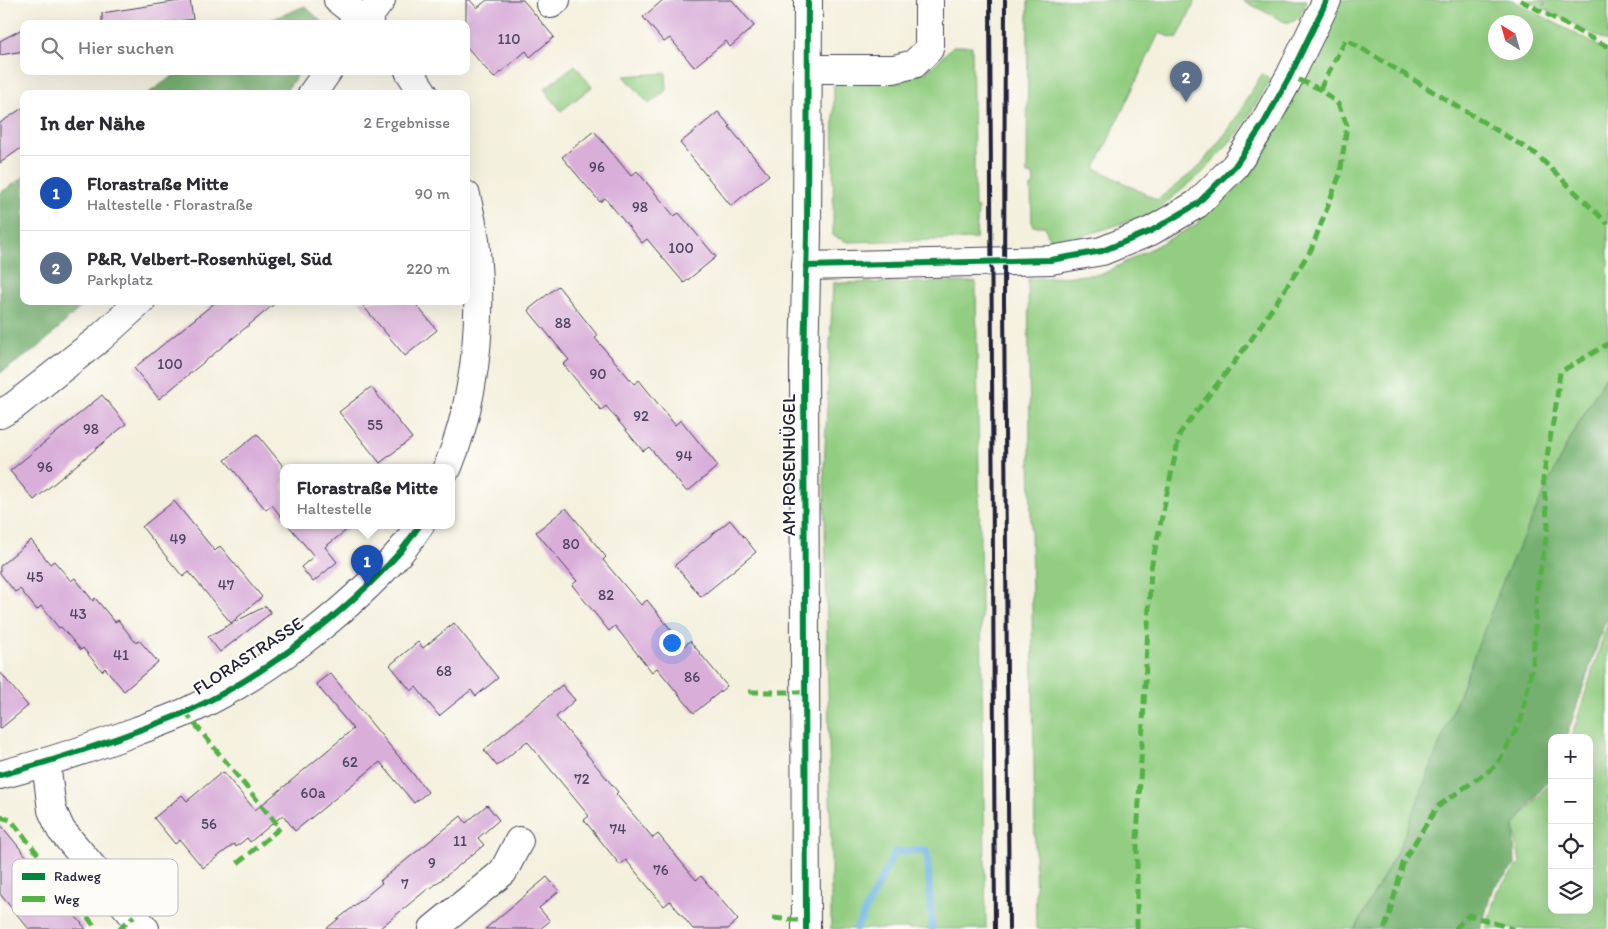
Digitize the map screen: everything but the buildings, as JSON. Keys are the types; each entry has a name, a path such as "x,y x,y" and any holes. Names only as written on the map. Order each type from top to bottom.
{"street":[{"path":"338,0 370,17"},
{"name":"AM ROSENHÜGEL","path":"806,929 804,383 808,0"},
{"path":"807,70 894,69 914,64 929,49 929,0"},
{"path":"806,266 1051,260 1102,251 1152,231 1197,204 1235,166 1264,123 1290,76 1327,0"},
{"path":"315,90 325,75"},
{"path":"412,75 421,90"},
{"path":"449,464 466,410 475,361 479,302 475,239 470,215"},
{"path":"0,414 14,406 99,339 137,305"},
{"name":"FLORASTRASSE","path":"0,775 85,750 185,712 248,678 286,653 367,586 401,551 417,529"},
{"path":"46,763 52,810 62,830 86,859"},
{"path":"433,929 503,872 519,841"},
{"path":"134,916 145,929"}],"green space":[{"path":"1028,0 1196,0 1177,39 1159,33 1095,168 1157,200 1198,168 1229,129 1262,74 1271,80 1238,133 1201,174 1152,214 1051,246 1045,226 1033,226 1032,224 1031,186 1034,185 1033,175 1027,174"},
{"path":"1242,0 1307,0 1297,19 1285,22"},
{"path":"1335,0 1512,0 1608,51 1608,372 1565,448 1400,846 1355,929 1036,929 1028,279 1103,274 1196,225 1287,103"},
{"path":"1528,0 1545,0 1543,6 1548,0 1608,0 1608,42"},
{"path":"305,6 320,20 270,20"},
{"path":"953,46 972,46 975,208 978,208 976,239 848,242 833,236 834,82 927,72"},
{"path":"575,65 592,87 561,111 544,89"},
{"path":"666,73 667,90 649,104 624,76"},
{"path":"174,75 297,75 287,90 153,90"},
{"path":"20,180 20,305 83,305 39,347 0,373 0,193"},
{"path":"976,282 986,929 831,929 824,469 833,283"},
{"path":"1608,372 1608,619 1604,625 1567,734 1548,734 1548,781 1514,825 1515,865 1492,890 1481,929 1355,929 1400,846 1505,576 1565,448"},
{"path":"1608,622 1608,929 1486,929 1497,891 1520,863 1514,825 1548,786 1548,914 1593,914 1593,734 1572,734"}],"waterway":[{"path":"856,929 895,852 927,850 932,929"}],"railway":[{"path":"990,0 995,929"},
{"path":"1005,0 1004,301 1009,929"}],"marked path":[{"path":"1520,0 1608,47"},
{"path":"1320,89 1346,39 1536,154 1608,224"},
{"path":"1137,929 1137,839 1151,568 1180,433 1251,340 1311,250 1340,174 1347,125 1338,104 1320,89 1290,76"},
{"path":"1384,929 1404,860 1437,807 1497,765 1521,720 1533,663 1537,590 1548,526 1543,479 1560,372 1608,344"},
{"path":"749,692 805,692"},
{"path":"185,712 280,828 234,866"},
{"path":"0,817 11,820 42,859"},
{"path":"1455,929 1469,915 1513,929"},
{"path":"87,916 96,928"},
{"path":"119,929 134,916"},
{"path":"773,918 806,921"}],"cycle path":[{"path":"806,929 804,363 807,235 808,0"},
{"path":"806,266 1051,260 1102,251 1151,231 1197,204 1235,166 1264,123 1290,76 1327,0"},
{"path":"0,775 69,755 168,720 214,698 243,681 272,663 328,621 378,575 400,552 417,529"}],"place":[{"name":"P&R, Velbert-Rosenhügel, Süd","path":"1186,102"},
{"name":"Florastraße Mitte","path":"367,586"}]}
